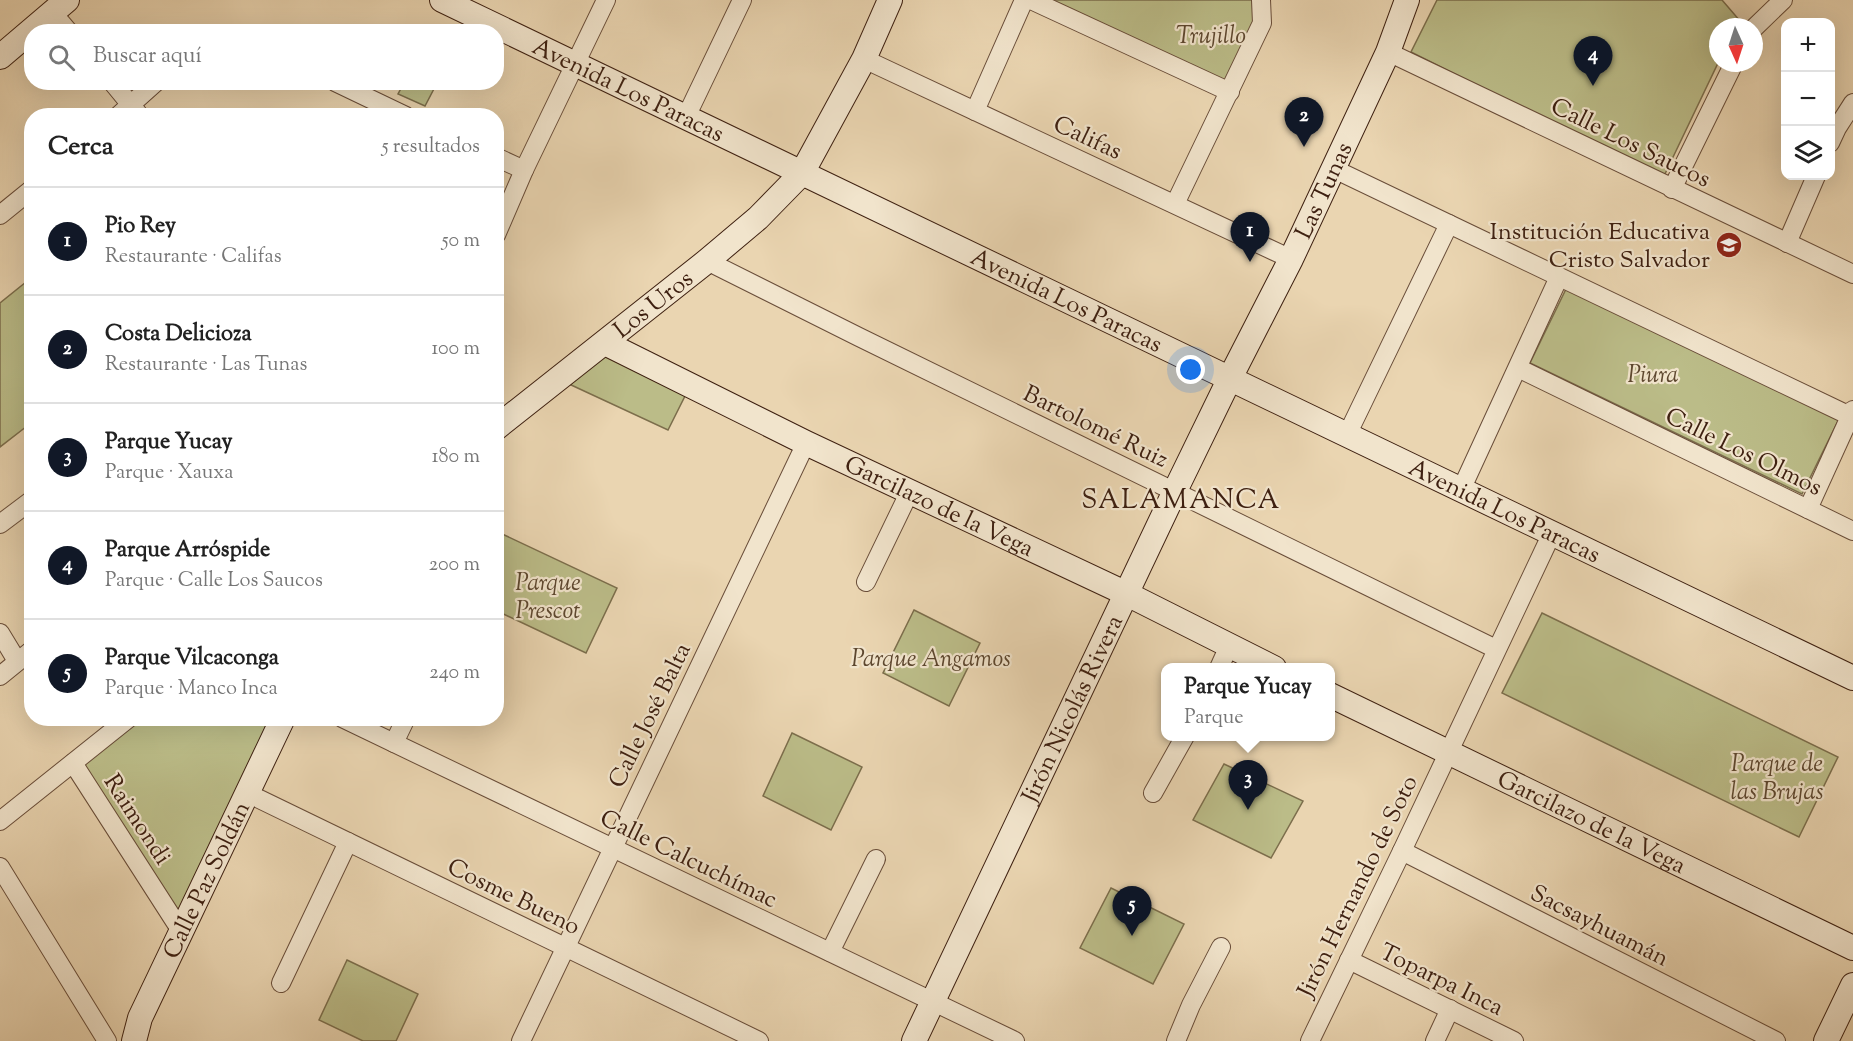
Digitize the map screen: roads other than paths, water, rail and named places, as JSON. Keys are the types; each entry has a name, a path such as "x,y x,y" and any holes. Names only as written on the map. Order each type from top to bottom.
{"street":[{"name":"Avenida Los Paracas","path":"442,0 492,24"},
{"path":"504,216 606,0"},
{"path":"686,117 742,0"},
{"name":"Los Uros","path":"504,422 707,261 758,218 802,173 864,59 890,0"},
{"path":"975,111 1024,0"},
{"path":"1032,0 1230,92"},
{"path":"1175,204 1262,22 1261,0"},
{"name":"Las Tunas","path":"1230,378 1334,169 1388,52 1407,0"},
{"path":"1763,19 1783,0"},
{"path":"39,24 60,6 66,24"},
{"name":"Avenida Los Paracas","path":"504,30 1853,678"},
{"path":"0,57 24,37"},
{"name":"Calle Los Saucos","path":"1388,52 1853,274"},
{"name":"Califas","path":"864,59 1291,259"},
{"path":"1672,189 1730,72"},
{"path":"117,90 127,108"},
{"path":"133,108 149,90"},
{"path":"352,90 389,108"},
{"path":"1840,135 1853,103"},
{"path":"504,161 524,170"},
{"path":"1334,169 1559,277 1852,413 1808,509"},
{"path":"1787,243 1814,180"},
{"path":"0,215 24,196"},
{"path":"1347,435 1449,224"},
{"name":"Bartolomé Ruiz","path":"707,261 1496,649"},
{"path":"1461,490 1559,277"},
{"name":"Garcilazo de la Vega","path":"605,343 909,493 1127,594 1264,663"},
{"name":"Calle Los Olmos","path":"1518,368 1853,531"},
{"name":"Jirón Nicolás Rivera","path":"914,1041 1230,378"},
{"name":"Calle José Balta","path":"521,1041 806,443"},
{"path":"866,582 909,493"},
{"path":"0,524 24,506"},
{"name":"Jirón Hernando de Soto","path":"1310,1041 1552,533"},
{"path":"0,633 17,662"},
{"path":"1221,663 1229,646"},
{"path":"0,676 24,656"},
{"name":"Garcilazo de la Vega","path":"1335,697 1853,948"},
{"path":"0,821 119,726"},
{"name":"Calle Paz Soldán","path":"134,1041 140,1018 279,726"},
{"name":"Calle Calcuchímac","path":"359,726 1015,1041"},
{"path":"394,743 402,726"},
{"path":"1153,793 1182,741"},
{"name":"Raimondi","path":"73,763 181,931"},
{"name":"Cosme Bueno","path":"247,793 759,1041"},
{"path":"281,983 348,842"},
{"name":"Sacsayhuamán","path":"1402,851 1776,1041"},
{"path":"830,952 876,859"},
{"path":"0,867 107,1041"},
{"path":"1176,1041 1191,1005 1221,947"},
{"name":"Toparpa Inca","path":"1349,960 1514,1041"},
{"path":"1826,1041 1853,985"},
{"path":"1435,1041 1450,1010"}],"place":[{"name":"Parque Arróspide","path":"1593,86"},
{"name":"Costa Delicioza","path":"1304,147"},
{"name":"Institución Educativa Cristo Salvador","path":"1729,245"},
{"name":"Pio Rey","path":"1250,262"},
{"name":"Parque Yucay","path":"1248,810"},
{"name":"Parque Vilcaconga","path":"1132,936"}],"district":[{"name":"SALAMANCA","path":"1181,499"}],"park label":[{"name":"Trujillo","path":"1211,35"},
{"name":"Piura","path":"1653,374"},
{"name":"Parque Prescot","path":"548,596"},
{"name":"Parque Angamos","path":"931,658"},
{"name":"Parque de las Brujas","path":"1777,777"}]}
